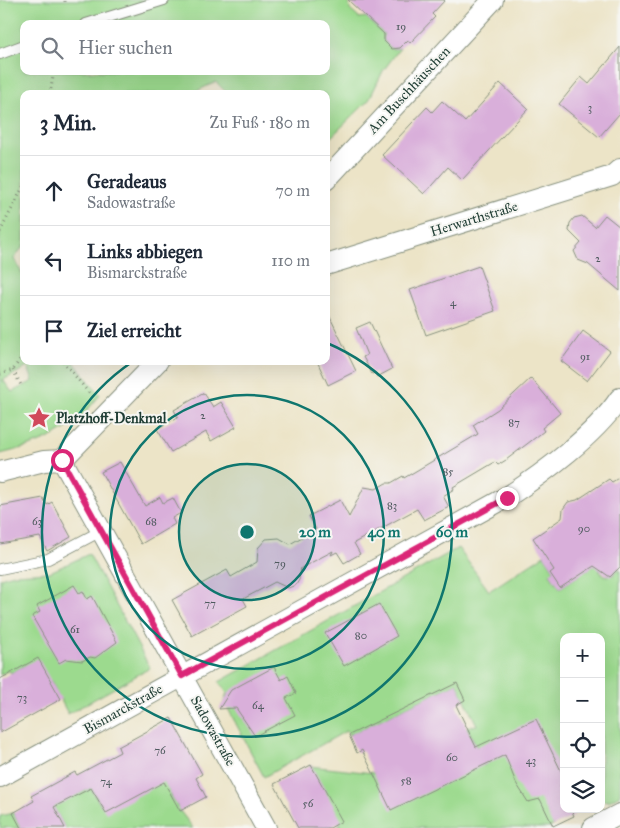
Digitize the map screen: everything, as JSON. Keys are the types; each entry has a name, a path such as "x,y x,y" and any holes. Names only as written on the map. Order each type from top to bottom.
{"street":[{"name":"Am Buschhäuschen","path":"330,176 493,0"},
{"name":"Herwarthstraße","path":"330,264 612,176 620,169"},
{"path":"0,472 44,461 62,460 154,365"},
{"name":"Bismarckstraße","path":"0,777 507,498 561,458 613,408 620,398"},
{"name":"Sadowastraße","path":"62,460 266,828"},
{"path":"592,828 620,814"}],"lane":[{"path":"99,20 164,0"},
{"path":"0,54 20,46"},
{"path":"0,569 48,559 101,530"}],"path":[{"path":"51,90 53,75"},
{"path":"0,232 20,193"},
{"path":"0,374 13,370 20,359"},
{"path":"66,365 90,395"},
{"path":"13,370 22,387"}],"green space":[{"path":"0,0 352,0 349,3 350,10 359,18 366,17 384,34 384,41 392,49 400,48 383,71 369,100 330,138 330,90 224,90 216,82 199,90 20,90 20,251 14,259 20,270 20,365 76,365 100,395 78,419 56,435 0,454","holes":["28,367 33,381 12,392 3,380"]},
{"path":"458,548 489,591 544,555 554,570 550,574 560,588 598,563 600,572 606,576 613,575 617,569 620,569 620,795 609,801 605,800 605,633 560,633 560,809 553,826 548,828 336,828 341,825 309,766 373,773 485,765 467,727 477,725 457,683 349,735 346,731 264,777 224,701 227,693 219,682"},
{"path":"89,554 150,668 68,714 51,681 26,665 11,673 9,670 0,675 0,578 14,574 50,572"},
{"path":"174,763 169,792 193,828 65,828 53,806 91,788 100,804"},
{"path":"13,813 21,828 0,828 0,816"}],"building":[{"path":"348,0 445,0 432,14 435,17 410,43 408,40 400,48 392,49 384,41 384,34"},
{"path":"620,47 620,113 599,137 559,104 581,77 589,84"},
{"path":"500,83 528,109 462,180 448,167 424,194 382,155 427,107 432,112 442,101 465,122"},
{"path":"605,215 620,227 620,291 588,264 578,260 574,251 581,243 569,231 570,223 574,218 582,216 595,227"},
{"path":"479,266 495,311 426,335 410,290"},
{"path":"330,317 356,371 328,385 319,365 330,365"},
{"path":"370,322 392,369 377,377 375,373 372,374 363,357 367,355 356,328"},
{"path":"583,331 610,351 587,381 561,361"},
{"path":"531,378 560,413 542,428 544,431 506,460 498,465 495,462 453,487 454,489 443,496 449,507 424,520 417,509 354,543 360,554 344,563 337,552 331,555 333,551 301,568 296,585 288,588 275,582 243,599 247,606 192,636 172,600 227,570 231,577 257,562 258,548 266,539 279,538 290,544 316,529 309,516 340,500 349,517 364,487 376,489 403,476 404,478 478,434 473,425 498,409"},
{"path":"204,393 213,407 221,402 236,427 211,441 206,432 171,452 157,429 178,417 174,410"},
{"path":"120,462 145,506 160,497 163,503 173,498 181,513 172,518 175,524 141,544 101,472"},
{"path":"620,477 620,567 610,577 594,566 560,588 550,573 554,570 533,538 562,518 563,509 568,502 577,500 609,479 612,482"},
{"path":"43,498 47,505 52,502 71,537 47,551 40,537 0,544 0,506"},
{"path":"74,585 79,593 83,591 87,599 92,596 117,642 95,658 90,657 82,661 66,659 59,663 32,616 40,612 37,606"},
{"path":"379,604 397,636 344,666 325,633"},
{"path":"38,658 61,699 0,733 0,679"},
{"path":"274,667 281,680 288,676 296,693 286,698 295,715 255,736 236,708 219,709 231,690"},
{"path":"457,683 465,700 456,705 476,747 536,719 560,769 560,813 573,813 574,816 553,826 540,799 528,802 516,783 505,755 391,810 362,750 357,753 349,735"},
{"path":"171,718 202,774 196,778 206,797 180,811 164,782 106,813 91,788 54,807 65,828 21,828 13,813 34,801 31,796 75,772 77,775 120,752 118,747"},
{"path":"311,765 342,821 330,828 298,828 274,784"}],"place":[{"name":"Platzhoff-Denkmal","path":"39,418"}],"route":[{"path":"62,460 182,676 507,498"}]}
